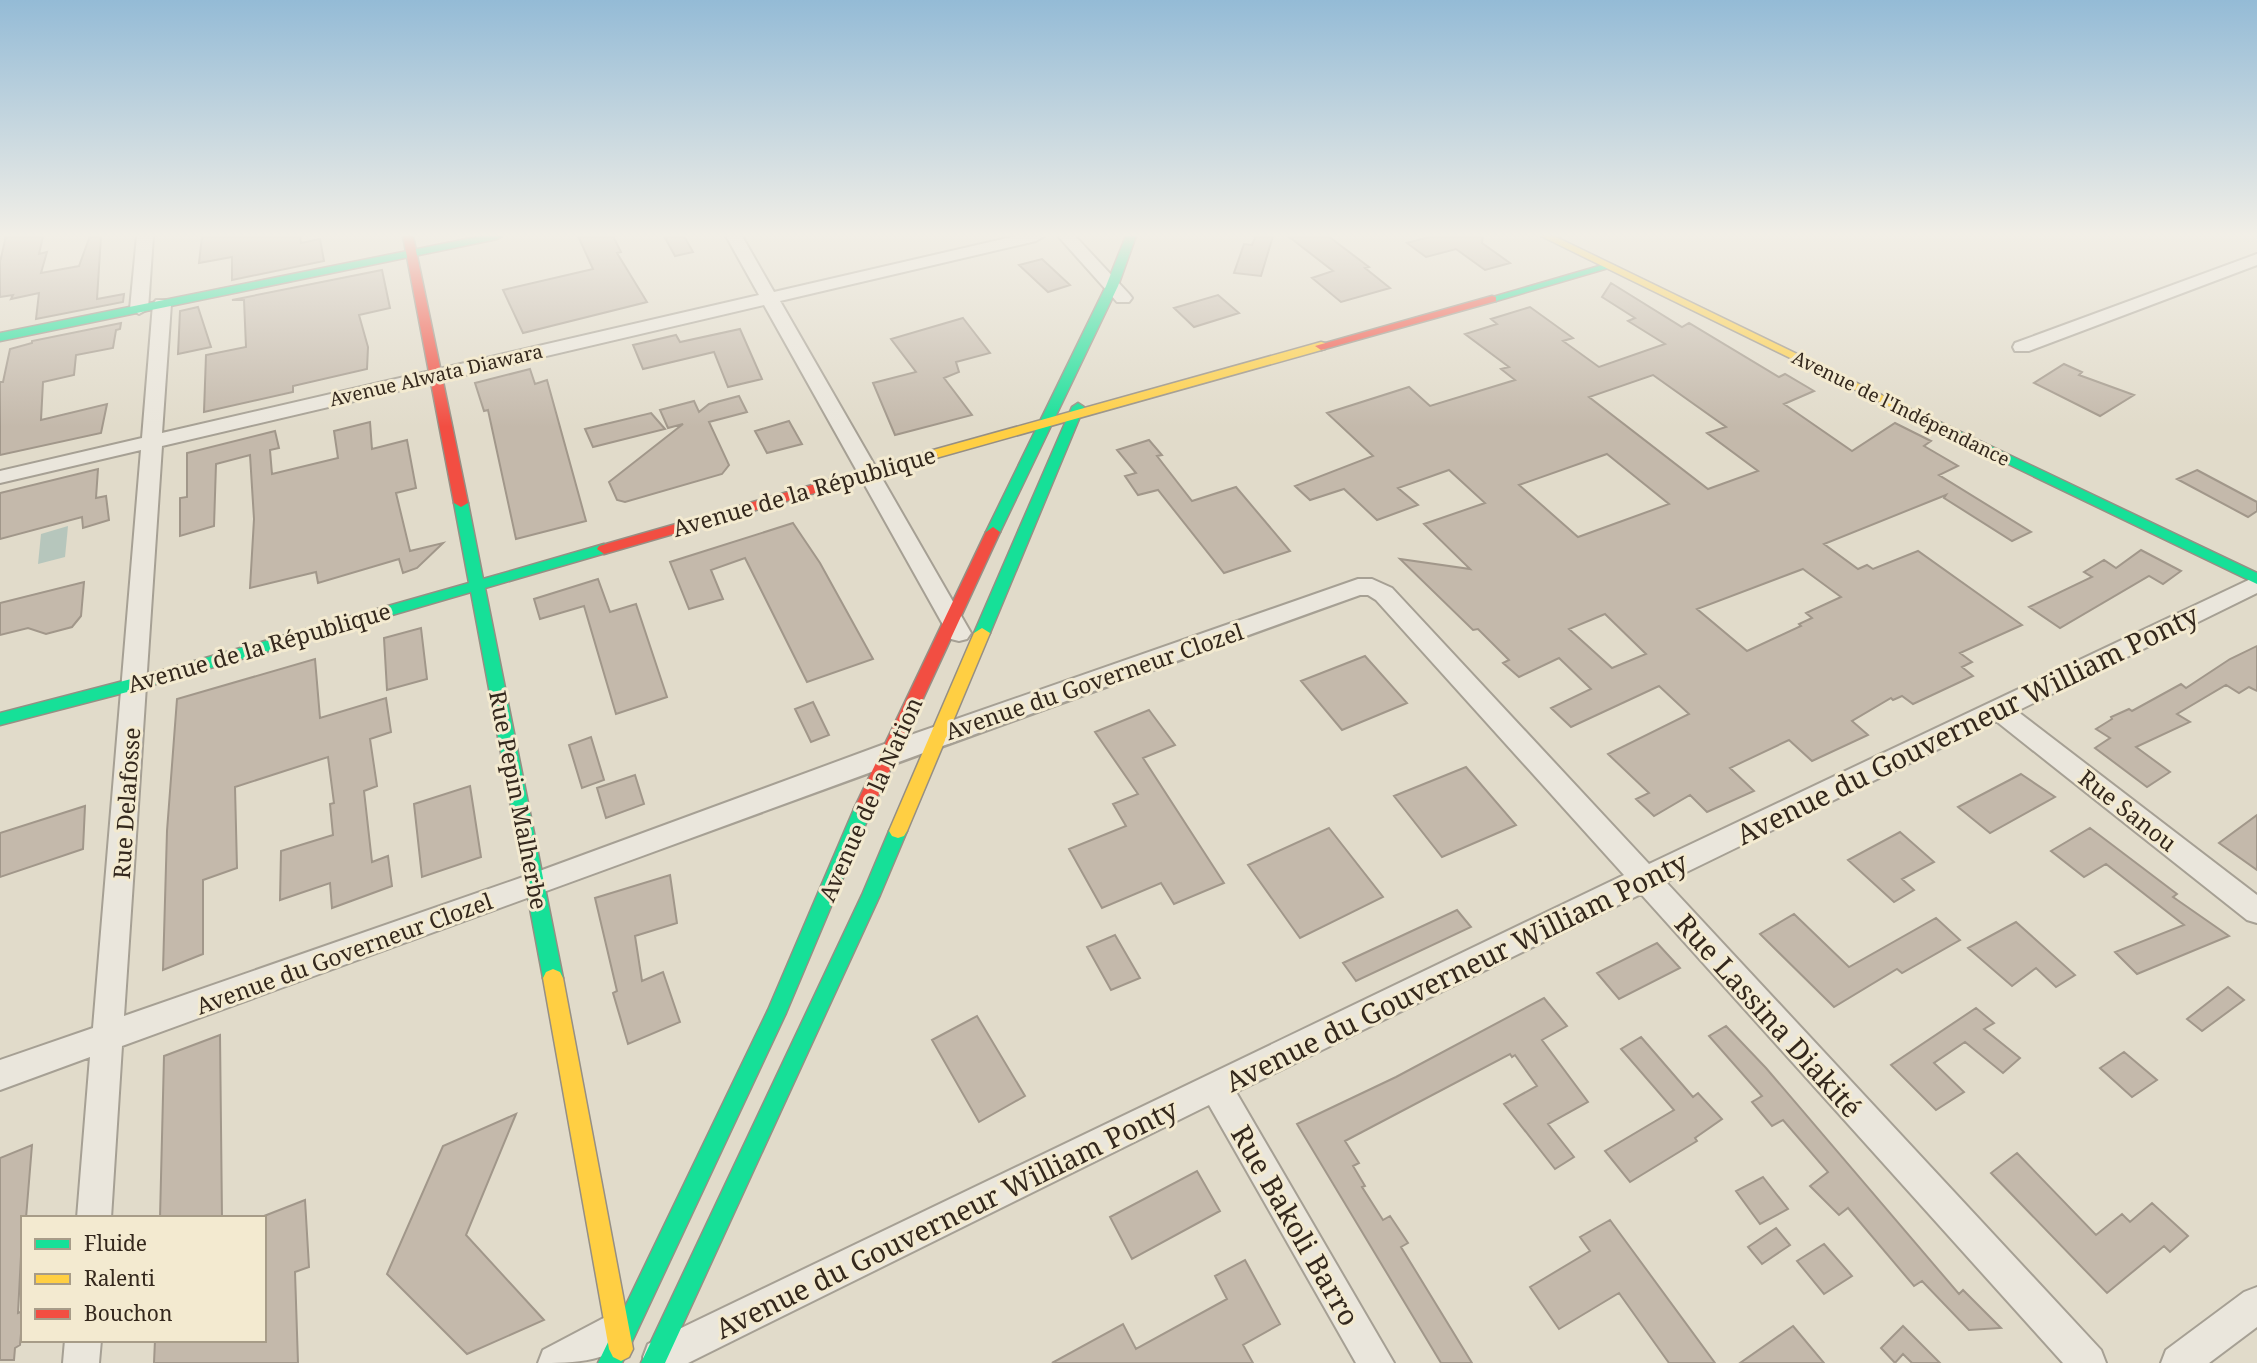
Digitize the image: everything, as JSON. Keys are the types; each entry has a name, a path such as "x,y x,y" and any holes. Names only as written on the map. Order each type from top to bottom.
{"main road":[{"path":"0,337 182,300"},
{"name":"Rue Pepin Malherbe","path":"420,300 536,884 615,1346 646,1362"},
{"name":"Avenue de la Nation","path":"615,1346 776,1013 850,838 1011,493 1048,421 1117,300"},
{"name":"Avenue de la République","path":"0,719 135,684 1048,421 1489,300"},
{"name":"Avenue de l'Indépendance","path":"1679,300 2257,582"},
{"name":"Avenue de la Nation","path":"646,1362 871,895 1086,388"}],"street":[{"name":"Rue Delafosse","path":"94,1216 135,684 150,443 150,300"},
{"name":"Avenue Alwata Diawara","path":"0,477 757,300"},
{"path":"769,300 973,659"},
{"path":"2022,347 2149,300"},
{"name":"Avenue du Gouverneur William Ponty","path":"646,1362 1998,710 2257,582"},
{"name":"Avenue du Governeur Clozel","path":"0,1075 536,884 891,752 1359,587"},
{"name":"Rue Lassina Diakité","path":"1359,587 1372,587 1384,594 2088,1363"},
{"name":"Rue Sanou","path":"1998,710 2257,911"},
{"name":"Rue Bakoli Barro","path":"1214,1086 1377,1363"},
{"path":"2179,1363 2257,1305"},
{"path":"81,1363 83,1342"},
{"path":"556,1363 615,1346"}],"shaded area":[{"path":"68,526 65,557 38,564 41,534"}],"building":[{"path":"38,300 123,300 123,302 36,319"},
{"path":"232,300 388,300 390,308 359,315 368,347 367,369 293,386 293,392 204,412 206,355 246,347 244,300"},
{"path":"507,300 646,300 647,302 523,333"},
{"path":"1202,300 1223,300 1239,313 1194,327 1174,308"},
{"path":"1606,300 1638,300 1682,327 1689,323 1779,377 1785,374 1814,391 1784,404 1852,451 1895,423 1931,441 1924,446 1958,466 1939,475 2031,532 2012,541 1944,498 1946,495 1824,544 1858,569 1867,565 1873,569 1918,551 2022,625 1960,653 1972,662 1962,667 1973,676 1913,704 1902,696 1893,700 1891,698 1852,721 1868,735 1812,761 1789,740 1730,768 1754,791 1707,812 1690,795 1654,816 1636,799 1649,793 1608,754 1689,714 1659,686 1571,727 1551,708 1591,689 1559,658 1519,677 1503,663 1509,660 1478,629 1473,630 1400,559 1470,569 1424,524 1485,503 1449,470 1398,488 1418,505 1377,520 1344,489 1310,500 1295,486 1373,456 1327,413 1409,387 1430,406 1515,380 1501,369 1509,367 1465,334 1497,324 1491,319 1530,307 1573,338 1563,341 1599,367 1665,344 1628,321 1635,318","holes":["1653,375 1726,427 1707,433 1758,471 1708,489 1589,397","1607,454 1669,504 1578,537 1519,485","1803,569 1841,597 1806,613 1812,618 1799,624 1801,626 1747,651 1697,609","1605,614 1646,654 1612,668 1569,629"]},
{"path":"198,307 211,347 178,354 180,311"},
{"path":"963,318 990,353 956,362 959,372 944,378 972,415 895,435 873,383 916,372 891,339"},
{"path":"121,323 120,329 116,330 113,348 76,355 74,375 43,382 41,420 107,404 101,433 0,455 0,382 3,382 10,349 32,341"},
{"path":"740,329 762,379 728,387 714,352 643,369 633,345 676,335 680,342"},
{"path":"2064,364 2082,372 2079,375 2134,395 2100,416 2034,383"},
{"path":"530,369 535,384 547,380 586,521 516,539 488,410 484,411 475,383"},
{"path":"739,396 747,412 709,422 729,465 722,474 625,502 617,500 609,482 683,424 668,428 660,410 694,401 699,412 709,404"},
{"path":"651,413 665,429 593,447 585,429"},
{"path":"789,421 802,444 767,453 755,431"},
{"path":"370,422 372,449 407,440 416,488 396,493 410,551 443,543 417,568 403,573 399,559 318,583 316,572 250,588 254,519 250,455 216,464 214,526 180,536 180,498 187,497 187,453 275,431 279,448 270,450 272,474 338,458 334,431"},
{"path":"1149,440 1162,455 1157,456 1192,501 1236,487 1290,551 1224,573 1158,490 1138,495 1125,476 1136,473 1117,450"},
{"path":"98,469 96,498 106,496 109,520 83,528 82,517 0,539 0,493"},
{"path":"2197,470 2257,502 2257,511 2248,517 2177,479"},
{"path":"793,523 820,563 873,659 807,682 745,558 711,570 723,599 689,609 670,562"},
{"path":"2141,550 2181,571 2163,584 2149,576 2060,628 2029,607 2092,577 2084,572 2104,560 2116,568"},
{"path":"598,579 610,612 636,604 667,697 616,714 584,606 540,619 534,599"},
{"path":"84,582 81,616 72,627 46,634 28,628 0,635 0,603"},
{"path":"421,628 427,679 387,690 384,638"},
{"path":"2257,646 2257,691 2249,687 2239,693 2226,685 2177,714 2190,722 2136,747 2170,772 2147,787 2095,748 2110,738 2096,729 2112,719 2111,717 2129,709 2132,711 2181,684 2186,688 2230,659"},
{"path":"1365,656 1407,703 1342,730 1301,681"},
{"path":"315,659 320,718 386,698 391,732 370,739 377,786 364,791 372,862 388,856 392,886 332,908 330,883 280,900 281,851 333,835 330,804 334,803 328,757 235,787 237,868 203,880 203,954 163,970 167,831 177,699"},
{"path":"813,702 829,735 811,742 795,709"},
{"path":"1149,710 1175,745 1143,758 1224,883 1174,904 1161,883 1102,908 1069,849 1126,826 1113,804 1138,794 1095,732"},
{"path":"591,737 604,780 582,788 569,745"},
{"path":"1466,767 1516,825 1442,857 1394,796"},
{"path":"2021,774 2055,797 1990,833 1958,807"},
{"path":"635,775 644,804 606,818 597,788"},
{"path":"470,786 481,857 422,877 414,804"},
{"path":"85,806 83,849 0,877 0,833"},
{"path":"2257,815 2257,870 2219,843"},
{"path":"1329,828 1383,897 1300,938 1248,865"},
{"path":"2090,828 2177,894 2173,897 2229,936 2137,974 2115,952 2184,925 2106,864 2084,877 2051,851"},
{"path":"1900,832 1934,862 1902,879 1914,890 1894,902 1848,860"},
{"path":"670,875 677,923 635,936 642,981 663,972 680,1022 628,1044 613,993 617,991 595,898"},
{"path":"1457,910 1471,927 1356,981 1343,963"},
{"path":"1794,914 1849,967 1936,918 1960,940 1902,973 1897,969 1834,1007 1760,934"},
{"path":"2016,922 2075,975 2056,987 2036,968 2012,986 1968,948"},
{"path":"1115,935 1140,978 1111,990 1087,947"},
{"path":"1657,943 1680,968 1619,999 1597,973"},
{"path":"2228,987 2244,1000 2202,1031 2187,1019"},
{"path":"1544,998 1567,1026 1542,1040 1588,1102 1548,1124 1574,1157 1555,1169 1504,1104 1537,1086 1515,1055 1512,1057 1510,1054 1345,1141 1359,1163 1353,1166 1365,1186 1362,1187 1383,1220 1390,1216 1408,1243 1401,1247 1472,1363 1441,1363 1297,1124 1396,1077"},
{"path":"1976,1008 1994,1023 1984,1029 2020,1058 2003,1073 1965,1042 1934,1063 1964,1092 1936,1110 1891,1065"},
{"path":"977,1016 1025,1096 979,1122 932,1040"},
{"path":"1726,1026 1766,1068 1959,1294 1963,1290 2001,1328 1969,1330 1922,1281 1914,1286 1848,1208 1839,1215 1810,1186 1828,1172 1783,1120 1772,1126 1752,1102 1762,1096 1709,1036"},
{"path":"220,1035 222,1216 160,1216 164,1056"},
{"path":"1641,1037 1693,1097 1698,1093 1722,1119 1695,1138 1697,1141 1630,1182 1605,1151 1674,1110 1621,1049"},
{"path":"2124,1052 2157,1080 2132,1097 2100,1068"},
{"path":"516,1114 466,1235 544,1320 467,1354 387,1274 443,1146"},
{"path":"32,1145 26,1216 21,1216 18,1313 21,1312 21,1334 20,1345 15,1348 14,1360 0,1360 0,1158"},
{"path":"2017,1153 2096,1235 2122,1214 2130,1222 2152,1203 2188,1236 2170,1252 2164,1246 2107,1293 1991,1173"},
{"path":"1197,1171 1220,1211 1132,1259 1110,1217"},
{"path":"1763,1177 1788,1209 1760,1224 1736,1191"},
{"path":"305,1200 309,1267 295,1272 298,1363 154,1363 155,1342 266,1342 264,1216"},
{"path":"1610,1220 1715,1363 1669,1363 1619,1293 1559,1329 1530,1287 1590,1251 1580,1237"},
{"path":"1776,1228 1790,1245 1762,1264 1748,1247"},
{"path":"1824,1244 1852,1276 1824,1294 1797,1261"},
{"path":"1245,1260 1280,1324 1243,1345 1253,1363 1052,1363 1123,1324 1136,1349 1227,1299 1215,1276"},
{"path":"1793,1326 1824,1363 1740,1363"},
{"path":"1903,1326 1940,1363 1912,1363 1903,1354 1895,1363 1881,1348"}],"traffic: fast":[{"path":"0,337 184,300"},
{"path":"993,532 1105,300"},
{"path":"982,633 1078,407"},
{"path":"1921,417 2257,579"},
{"path":"461,503 553,978"},
{"path":"0,719 135,684 604,549"},
{"path":"610,1363 776,1013 863,809"},
{"path":"653,1363 871,895 898,831"}],"traffic: slow":[{"path":"1678,300 1921,417"},
{"path":"931,455 1321,346"},
{"path":"898,831 982,633"},
{"path":"553,978 621,1349"}],"traffic: jam":[{"path":"421,300 461,503"},
{"path":"1321,346 1490,300"},
{"path":"604,549 931,455"},
{"path":"863,809 993,532"}]}
